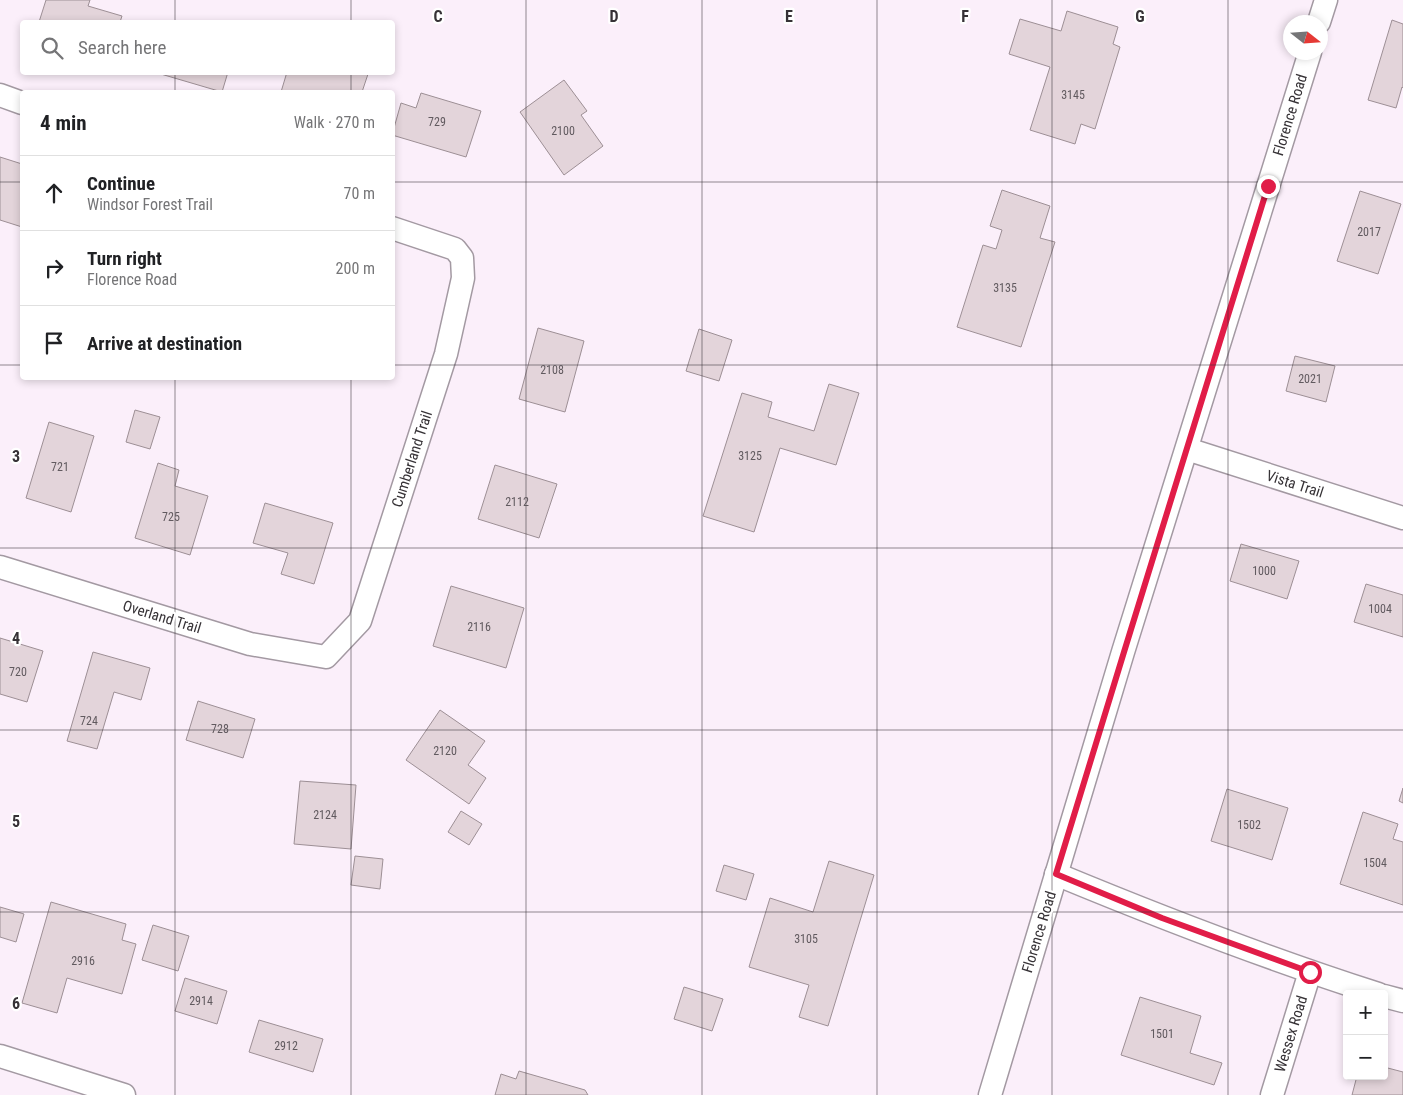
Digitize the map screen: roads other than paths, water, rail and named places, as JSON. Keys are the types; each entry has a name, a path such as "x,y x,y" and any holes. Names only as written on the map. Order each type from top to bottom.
{"street":[{"path":"1321,15 1326,0"},
{"name":"Florence Road","path":"990,1095 1121,662 1308,60"},
{"path":"0,95 20,102"},
{"name":"Cumberland Trail","path":"326,657 360,621 443,363 463,278 462,258 455,249 395,229"},
{"name":"Vista Trail","path":"1187,449 1403,518"},
{"name":"Overland Trail","path":"0,567 250,644 326,657"},
{"path":"1056,874 1162,918 1310,972 1366,990"},
{"name":"Wessex Road","path":"1272,1095 1310,972"},
{"path":"1388,997 1403,1002"},
{"path":"0,1056 124,1095"}]}
